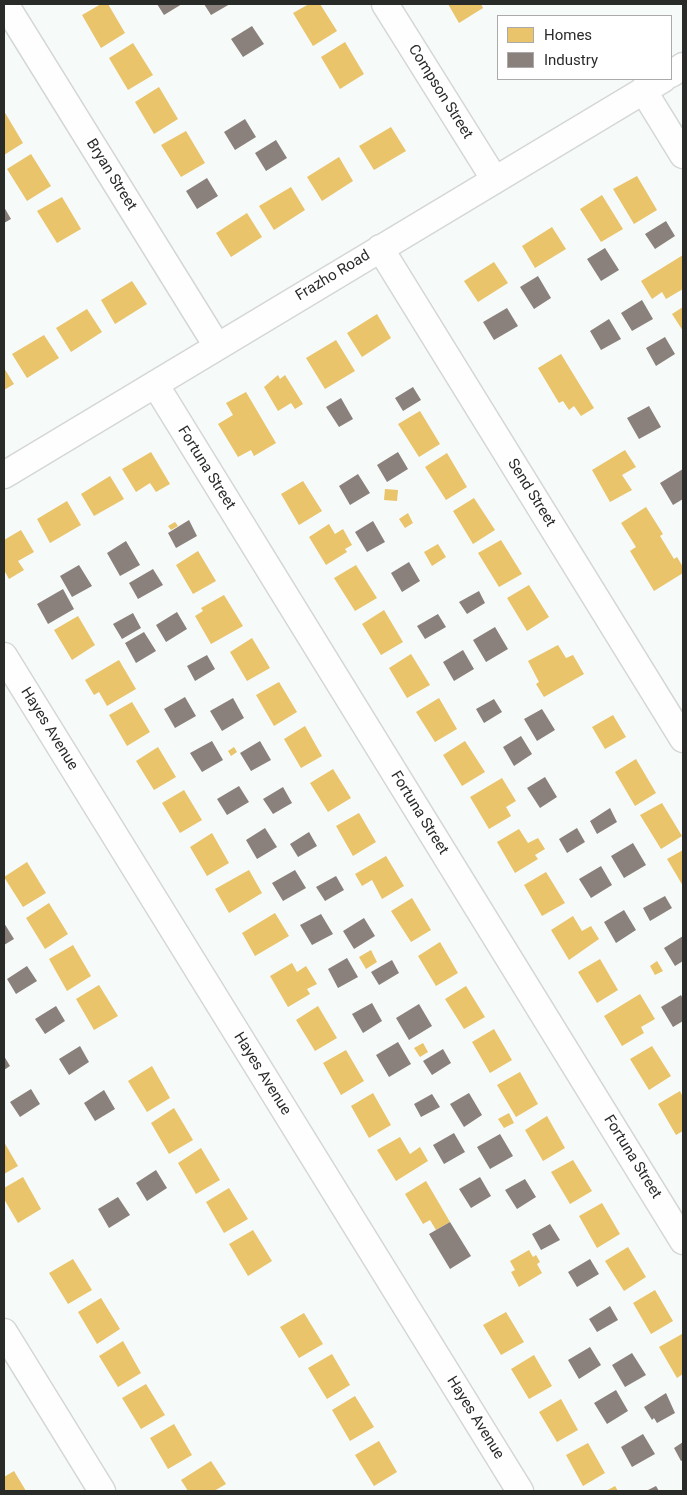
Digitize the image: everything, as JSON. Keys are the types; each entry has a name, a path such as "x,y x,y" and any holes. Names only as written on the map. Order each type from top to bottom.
{"street":[{"name":"Bryan Street","path":"5,4 217,346"},
{"name":"Compson Street","path":"385,4 495,180"},
{"path":"672,73 683,66"},
{"name":"Frazho Road","path":"4,475 653,85"},
{"path":"653,85 683,155"},
{"name":"Send Street","path":"380,248 683,738"},
{"name":"Fortuna Street","path":"155,384 683,1241"},
{"name":"Hayes Avenue","path":"4,656 520,1491"},
{"path":"4,1332 102,1491"}],"building: Homes":[{"path":"101,4 108,4 125,33 101,48 82,15"},
{"path":"309,4 320,4 337,31 313,46 293,13"},
{"path":"448,4 481,4 483,8 459,23"},
{"path":"345,42 364,74 340,89 321,57"},
{"path":"133,43 153,75 128,90 109,58"},
{"path":"159,87 178,119 154,134 135,102"},
{"path":"4,111 23,143 4,155"},
{"path":"391,127 406,151 374,170 359,146"},
{"path":"186,131 205,163 181,177 161,145"},
{"path":"31,154 51,186 27,201 7,169"},
{"path":"339,157 353,181 322,201 307,177"},
{"path":"637,176 657,210 634,224 613,189"},
{"path":"291,187 305,210 274,230 259,206"},
{"path":"602,195 623,229 601,242 580,209"},
{"path":"62,197 81,229 57,243 37,211"},
{"path":"247,213 262,237 231,257 216,233"},
{"path":"552,227 566,249 535,268 522,246"},
{"path":"683,255 683,289 666,299 662,292 652,299 641,281"},
{"path":"494,262 508,283 478,302 464,281"},
{"path":"132,281 147,304 115,324 101,300"},
{"path":"683,307 683,331 672,314"},
{"path":"87,309 102,332 71,352 56,328"},
{"path":"377,314 391,338 362,357 347,333"},
{"path":"44,335 59,358 27,378 12,354"},
{"path":"336,340 355,371 325,389 306,358"},
{"path":"561,354 594,408 581,416 574,406 569,410 563,401 559,403 538,368"},
{"path":"4,368 14,384 4,390"},
{"path":"278,375 280,379 285,375 303,404 295,409 291,403 278,411 264,387"},
{"path":"246,392 276,443 254,456 251,450 238,457 218,424 233,415 226,403"},
{"path":"420,411 440,444 419,457 398,424"},
{"path":"625,450 636,467 622,475 632,490 610,502 592,470"},
{"path":"151,452 170,484 156,492 150,483 136,492 122,469"},
{"path":"447,453 467,487 446,500 425,467"},
{"path":"110,476 124,499 94,516 81,494"},
{"path":"303,481 322,511 299,525 281,494"},
{"path":"385,489 398,490 397,501 384,500"},
{"path":"474,498 495,530 473,544 453,511"},
{"path":"67,501 81,525 50,543 37,519"},
{"path":"646,507 663,534 660,536 674,559 677,557 683,567 683,573 654,591 630,551 636,547 621,523"},
{"path":"408,513 413,523 405,528 399,519"},
{"path":"175,522 178,526 171,530 168,526"},
{"path":"329,524 335,534 343,529 352,545 345,549 347,552 326,565 309,537"},
{"path":"21,530 34,552 18,561 24,570 9,579 4,570 4,540"},
{"path":"501,540 522,574 499,587 478,553"},
{"path":"438,544 446,557 432,566 424,552"},
{"path":"198,551 216,581 193,594 176,565"},
{"path":"356,565 377,598 355,611 334,578"},
{"path":"529,585 549,617 527,631 507,598"},
{"path":"224,595 243,626 211,644 195,616 203,611 201,608"},
{"path":"384,610 403,642 381,655 362,624"},
{"path":"78,616 95,645 72,660 54,630"},
{"path":"252,638 270,668 247,681 230,652"},
{"path":"558,645 566,658 573,655 584,674 544,697 536,684 539,682 528,661"},
{"path":"411,654 430,685 407,698 389,668"},
{"path":"119,660 136,689 107,706 99,692 94,695 85,680"},
{"path":"279,682 297,712 274,726 256,695"},
{"path":"439,698 457,729 435,742 416,712"},
{"path":"132,702 150,732 127,746 109,715"},
{"path":"613,715 626,737 605,749 592,727"},
{"path":"305,726 322,756 301,768 284,739"},
{"path":"465,741 485,772 462,786 443,755"},
{"path":"158,747 176,777 154,790 136,761"},
{"path":"234,747 237,752 231,756 228,751"},
{"path":"636,759 656,793 635,806 615,772"},
{"path":"333,769 351,798 328,812 310,783"},
{"path":"502,778 516,801 506,807 511,816 489,829 470,797"},
{"path":"184,790 202,820 180,833 162,803"},
{"path":"662,803 682,836 661,849 640,815"},
{"path":"359,813 376,842 353,856 336,826"},
{"path":"519,829 528,843 538,838 545,849 535,855 538,859 515,873 497,842"},
{"path":"212,833 229,863 207,876 190,847"},
{"path":"683,850 683,886 667,859"},
{"path":"386,856 404,886 382,899 372,880 362,886 355,874"},
{"path":"27,862 46,893 23,907 4,877"},
{"path":"249,870 262,893 229,913 215,889"},
{"path":"546,872 565,903 542,916 524,885"},
{"path":"412,898 431,930 411,942 391,911"},
{"path":"49,903 68,934 45,949 26,918"},
{"path":"275,913 289,936 255,956 242,933"},
{"path":"573,916 582,931 591,926 599,939 569,960 551,930"},
{"path":"440,942 458,973 436,986 418,956"},
{"path":"73,945 91,976 67,991 49,959"},
{"path":"371,950 377,962 366,969 359,957"},
{"path":"600,959 618,990 597,1003 578,972"},
{"path":"657,961 663,971 655,975 650,966"},
{"path":"292,963 297,972 306,966 317,984 307,989 310,994 288,1007 270,976"},
{"path":"99,985 118,1016 94,1030 76,999"},
{"path":"466,986 485,1017 464,1029 445,999"},
{"path":"640,994 655,1019 641,1027 644,1033 622,1046 604,1016"},
{"path":"318,1006 337,1038 315,1051 296,1020"},
{"path":"494,1029 512,1060 490,1073 472,1042"},
{"path":"423,1043 428,1052 420,1057 414,1048"},
{"path":"652,1046 671,1076 649,1090 630,1059"},
{"path":"346,1050 364,1081 341,1095 323,1063"},
{"path":"152,1066 170,1098 147,1112 128,1081"},
{"path":"520,1072 538,1104 516,1117 497,1085"},
{"path":"680,1091 683,1097 683,1131 676,1135 658,1104"},
{"path":"373,1093 391,1125 369,1138 351,1106"},
{"path":"174,1108 193,1140 169,1154 151,1123"},
{"path":"509,1113 514,1123 504,1128 498,1119"},
{"path":"547,1116 565,1148 543,1161 525,1130"},
{"path":"400,1137 410,1154 420,1147 428,1161 396,1181 377,1150"},
{"path":"4,1142 18,1166 4,1174"},
{"path":"201,1148 220,1180 196,1194 178,1163"},
{"path":"573,1160 592,1191 570,1204 551,1172"},
{"path":"23,1177 41,1209 18,1223 4,1199 4,1188"},
{"path":"426,1181 450,1222 436,1230 430,1220 423,1224 405,1194"},
{"path":"229,1188 248,1219 224,1233 206,1202"},
{"path":"602,1203 620,1234 597,1248 579,1216"},
{"path":"253,1230 272,1261 248,1276 229,1244"},
{"path":"628,1247 646,1277 624,1291 605,1261"},
{"path":"529,1250 533,1257 536,1255 540,1262 537,1264 542,1273 519,1287 511,1272 515,1270 510,1261"},
{"path":"73,1259 92,1290 68,1304 49,1273"},
{"path":"655,1290 673,1321 651,1334 633,1303"},
{"path":"101,1298 120,1329 97,1344 78,1312"},
{"path":"506,1312 524,1342 501,1355 483,1325"},
{"path":"304,1313 323,1344 299,1358 280,1327"},
{"path":"682,1334 683,1374 677,1378 659,1347"},
{"path":"123,1341 141,1373 118,1387 99,1356"},
{"path":"332,1354 350,1385 327,1399 308,1368"},
{"path":"534,1355 552,1386 529,1399 511,1369"},
{"path":"146,1384 165,1415 141,1429 122,1398"},
{"path":"355,1396 374,1427 350,1441 332,1410"},
{"path":"561,1399 578,1430 557,1442 539,1412"},
{"path":"174,1424 192,1455 168,1469 150,1438"},
{"path":"379,1441 397,1472 374,1486 355,1455"},
{"path":"588,1443 605,1473 583,1486 566,1455"},
{"path":"211,1461 226,1484 214,1491 188,1491 181,1480"},
{"path":"14,1471 26,1491 4,1491 4,1477"},
{"path":"615,1486 618,1491 606,1491"}],"building: Industry":[{"path":"157,4 182,4 164,15"},
{"path":"204,4 230,4 211,15"},
{"path":"252,26 264,44 243,57 231,39"},
{"path":"245,119 256,137 235,150 224,132"},
{"path":"276,140 287,158 266,171 255,153"},
{"path":"207,178 218,196 197,209 186,191"},
{"path":"4,207 11,219 4,223"},
{"path":"666,221 675,236 655,249 645,234"},
{"path":"605,248 619,270 601,281 587,259"},
{"path":"538,276 551,298 534,309 520,287"},
{"path":"642,300 653,319 632,331 621,313"},
{"path":"507,308 518,326 494,340 483,322"},
{"path":"609,319 621,339 601,350 590,331"},
{"path":"665,337 675,354 656,366 646,348"},
{"path":"413,387 421,400 403,411 395,398"},
{"path":"341,398 353,419 339,427 326,407"},
{"path":"649,406 661,427 639,439 627,418"},
{"path":"398,452 408,469 387,482 377,465"},
{"path":"683,469 683,499 673,505 660,483"},
{"path":"358,474 370,493 350,505 339,486"},
{"path":"189,520 197,536 176,548 168,533"},
{"path":"373,521 385,542 367,552 355,532"},
{"path":"126,541 140,565 120,576 107,553"},
{"path":"409,562 420,581 402,592 391,573"},
{"path":"79,565 92,586 72,597 60,576"},
{"path":"153,569 163,585 138,599 129,583"},
{"path":"63,589 74,609 48,624 37,604"},
{"path":"479,591 485,603 467,614 459,602"},
{"path":"177,612 187,629 166,642 156,625"},
{"path":"133,613 141,628 122,639 113,624"},
{"path":"438,614 446,627 425,639 417,626"},
{"path":"495,627 508,649 486,662 473,640"},
{"path":"144,632 156,651 136,663 125,643"},
{"path":"463,650 474,669 454,681 443,662"},
{"path":"207,655 215,669 195,681 187,666"},
{"path":"185,697 196,716 175,728 164,709"},
{"path":"233,698 244,718 222,731 210,711"},
{"path":"494,699 502,712 484,723 476,709"},
{"path":"542,709 555,730 537,741 524,719"},
{"path":"521,736 532,754 514,766 503,747"},
{"path":"212,741 223,760 202,772 190,753"},
{"path":"260,741 271,760 251,771 240,753"},
{"path":"545,777 557,797 540,808 527,788"},
{"path":"239,786 249,802 227,815 217,799"},
{"path":"283,787 292,803 273,814 263,799"},
{"path":"610,808 617,822 597,834 590,821"},
{"path":"265,828 277,847 257,859 246,840"},
{"path":"577,828 585,842 567,853 559,839"},
{"path":"309,832 317,846 298,857 290,844"},
{"path":"633,843 646,865 624,878 611,856"},
{"path":"601,866 612,885 591,898 579,879"},
{"path":"295,870 306,888 283,901 272,883"},
{"path":"336,876 344,890 325,901 316,887"},
{"path":"665,896 672,908 650,921 643,908"},
{"path":"624,910 636,930 616,943 604,922"},
{"path":"321,914 333,934 312,945 300,925"},
{"path":"364,918 375,936 354,949 343,931"},
{"path":"4,923 14,939 4,945"},
{"path":"683,936 683,961 675,966 664,948"},
{"path":"347,958 358,977 338,988 328,969"},
{"path":"392,960 399,973 379,985 371,972"},
{"path":"27,966 37,981 16,994 7,979"},
{"path":"681,995 683,999 683,1021 673,1027 661,1007"},
{"path":"372,1003 382,1021 363,1033 352,1014"},
{"path":"419,1004 432,1026 409,1040 396,1018"},
{"path":"56,1006 65,1021 45,1034 35,1019"},
{"path":"398,1042 411,1064 389,1077 376,1055"},
{"path":"80,1046 89,1062 69,1075 59,1059"},
{"path":"443,1049 451,1063 432,1075 423,1061"},
{"path":"4,1056 10,1066 4,1070"},
{"path":"31,1089 40,1104 20,1117 10,1102"},
{"path":"104,1090 115,1109 95,1121 84,1103"},
{"path":"469,1093 482,1115 464,1127 450,1104"},
{"path":"432,1094 440,1107 421,1117 414,1104"},
{"path":"454,1133 465,1152 444,1164 433,1145"},
{"path":"500,1134 513,1156 490,1169 477,1147"},
{"path":"156,1170 167,1188 147,1201 136,1183"},
{"path":"480,1177 491,1196 471,1208 459,1189"},
{"path":"525,1179 536,1197 517,1209 505,1190"},
{"path":"118,1197 130,1215 109,1228 98,1209"},
{"path":"450,1222 471,1256 450,1269 429,1234"},
{"path":"550,1224 560,1240 541,1250 532,1234"},
{"path":"590,1259 599,1274 577,1287 568,1272"},
{"path":"610,1306 618,1320 597,1332 589,1319"},
{"path":"590,1347 601,1365 579,1379 568,1360"},
{"path":"632,1353 646,1375 625,1387 612,1365"},
{"path":"616,1390 628,1411 607,1424 594,1403"},
{"path":"666,1393 675,1413 657,1423 654,1418 652,1420 644,1407"},
{"path":"643,1434 655,1454 632,1467 621,1447"},
{"path":"683,1442 683,1460 681,1461 674,1448"},
{"path":"656,1486 659,1491 646,1491"}]}
